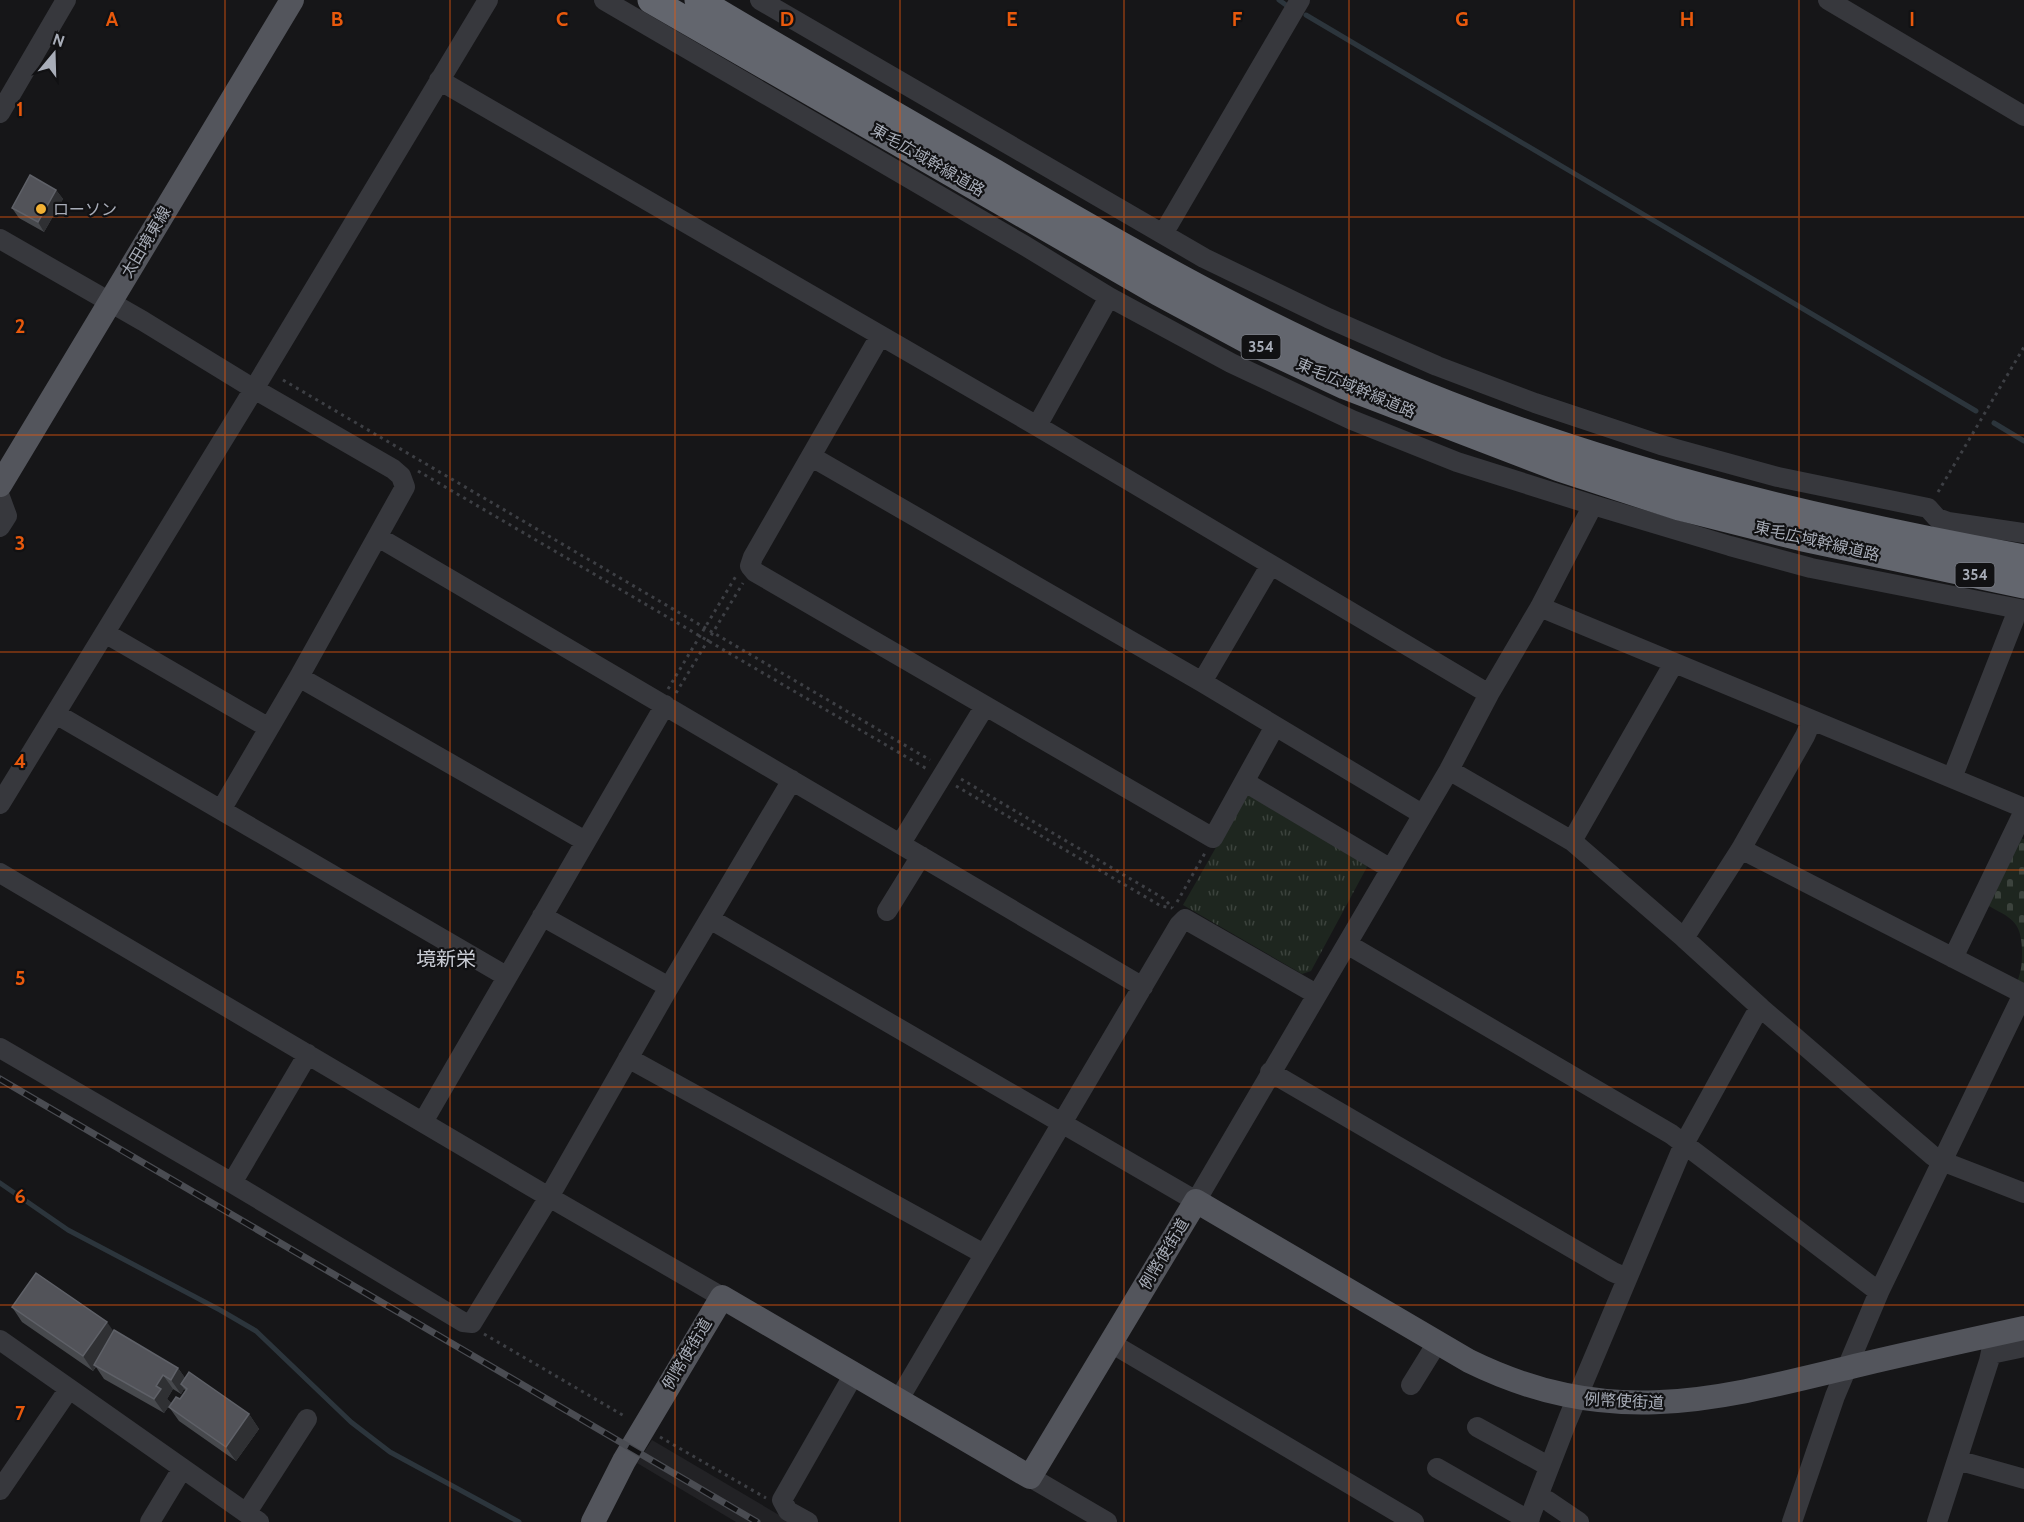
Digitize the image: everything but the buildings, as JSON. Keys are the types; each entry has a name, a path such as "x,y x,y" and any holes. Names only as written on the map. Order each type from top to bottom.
{"highway":[{"name":"東毛広域幹線道路","path":"651,0 1068,242 1251,342 1345,386 1559,468 1679,507 1814,541 2021,601"},
{"name":"東毛広域幹線道路","path":"698,0 1168,272 1260,321 1353,365 1447,404 1564,447 1685,483 1830,519 2024,558"}],"main road":[{"name":"太田境東線","path":"0,485 292,0"},
{"name":"例幣使街道","path":"1030,1477 1196,1201 1437,1343 1494,1374 1578,1399 1645,1404 1702,1400 1847,1368 1990,1345 2024,1328"},
{"name":"例幣使街道","path":"593,1522 624,1461 722,1297"},
{"path":"722,1297 1030,1477"}],"street":[{"path":"0,113 66,0"},
{"path":"0,804 254,389 488,0"},
{"path":"604,0 1109,297 1231,363 1352,420 1457,462 1593,506 1811,568 2021,601 1952,778"},
{"path":"760,0 1204,258 1328,318 1437,366 1535,403 1662,445 1778,477 1929,508 1937,518 1948,522 2024,532"},
{"path":"1163,234 1300,0"},
{"path":"1828,0 2024,116"},
{"path":"706,32 715,51 728,62 734,76"},
{"path":"439,80 1037,426 1489,694"},
{"path":"0,239 143,321 401,476 405,487 299,677 221,810"},
{"path":"1037,426 1109,297"},
{"path":"880,336 753,557 750,566 755,572 1213,838 1275,726"},
{"path":"1379,431 1401,426 1415,431 1440,424"},
{"path":"812,457 1202,682 1422,814"},
{"path":"0,497 7,516 0,527"},
{"path":"710,919 1196,1201 1449,770 1489,694 1540,607 1593,506"},
{"path":"378,537 1143,987"},
{"path":"1202,682 1270,566"},
{"path":"1540,607 2024,809 1953,958"},
{"path":"105,633 269,728"},
{"path":"1572,841 1674,663"},
{"path":"299,677 585,841"},
{"path":"423,1122 665,705"},
{"path":"901,843 985,705"},
{"path":"56,714 506,976"},
{"path":"1684,938 1741,849 1812,720"},
{"path":"1449,770 1572,841 1933,1156 2024,1193"},
{"path":"0,1047 467,1324 474,1321 549,1197 669,987 792,780"},
{"path":"1245,782 1391,868"},
{"path":"1741,849 2024,994 1880,1292 1835,1396 1792,1522"},
{"path":"887,911 921,856"},
{"path":"0,873 722,1297"},
{"path":"899,1400 1179,925 1179,914"},
{"path":"1179,914 1316,994"},
{"path":"542,916 669,987"},
{"path":"1347,944 1671,1134 1880,1292"},
{"path":"1437,1468 1529,1520 1684,1144 1761,1008"},
{"path":"232,1183 308,1054"},
{"path":"628,1058 984,1254"},
{"path":"1270,1072 1613,1272 1627,1278"},
{"path":"0,1340 253,1517 307,1419"},
{"path":"1110,1343 1414,1522"},
{"path":"1411,1385 1437,1343"},
{"path":"1937,1522 1990,1345 2024,1347"},
{"path":"808,1522 788,1510 782,1500 854,1374"},
{"path":"0,1490 69,1389"},
{"path":"1476,1427 1550,1465"},
{"path":"1957,1460 2024,1479"},
{"path":"150,1522 182,1469"},
{"path":"1030,1477 1107,1522"},
{"path":"1538,1497 1579,1522"}],"path":[{"path":"1929,508 2024,347"},
{"path":"283,380 713,632 1161,906 1179,914"},
{"path":"410,466 707,641 1163,898 1179,914"},
{"path":"665,705 667,691 738,572 750,566"},
{"path":"665,705 675,695 746,579 750,566"},
{"path":"1179,914 1213,838"}],"shaded area":[{"path":"652,1440 791,1522 736,1522 637,1463"}],"green space":[{"path":"1254,794 1366,861 1367,867 1311,971 1302,974 1183,905 1246,795"},
{"path":"2020,838 2024,839 2024,985 2017,982 2022,962 2022,949 2017,926 2008,917 1987,905"}],"waterway":[{"path":"1279,0 1286,5"},
{"path":"1306,15 1976,411"},
{"path":"1994,423 2024,441"},
{"path":"0,1183 68,1230 256,1331 351,1422 390,1452 519,1522"}],"railway":[{"path":"0,1079 757,1522"}],"place":[{"name":"ローソン","path":"41,209"}],"district":[{"name":"境新栄","path":"446,959"}]}
